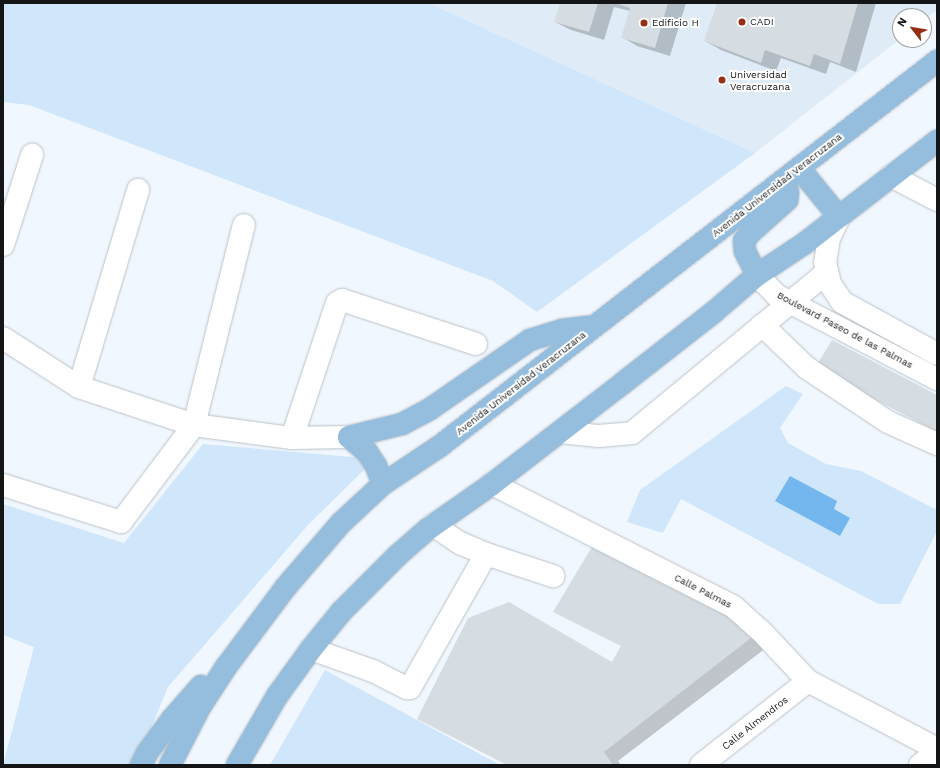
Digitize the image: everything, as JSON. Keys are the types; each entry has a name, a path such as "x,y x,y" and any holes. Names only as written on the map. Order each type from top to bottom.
{"main road":[{"name":"Avenida Universidad Veracruzana","path":"170,765 200,707 226,667 285,588 341,523 383,484 440,446 937,61"},
{"path":"237,765 274,702 311,649 369,582 433,525 492,484 715,311 757,275 839,217 937,142"},
{"path":"792,173 839,217"},
{"path":"757,275 745,251 744,242 750,233 787,200 792,173"},
{"path":"349,437 402,424 430,409 530,340 562,330 594,326"},
{"path":"349,437 367,452 376,466 383,484"},
{"path":"141,765 147,753 172,719 198,689 226,667"}],"street":[{"path":"3,245 32,155"},
{"path":"891,176 937,200"},
{"path":"79,387 138,190"},
{"path":"839,217 829,238 825,257 830,284 842,302 937,354"},
{"path":"3,485 121,522 194,425 244,225"},
{"path":"560,432 599,436 632,433 762,324 827,272"},
{"name":"Boulevard Paseo de las Palmas","path":"757,275 776,295 937,379"},
{"path":"292,438 337,303 342,300 476,344"},
{"path":"762,324 807,368 888,422 937,444"},
{"path":"3,338 79,387 194,425 292,438 349,437"},
{"name":"Calle Palmas","path":"492,484 734,607 761,631 808,681 937,750"},
{"path":"433,525 460,543 486,554 553,576"},
{"path":"311,649 373,670 407,688 410,688 486,554"},
{"name":"Calle Almendros","path":"701,765 808,681"},
{"path":"920,765 937,750"}],"shaded area":[{"path":"3,3 429,3 755,153 537,312 493,281 29,105 3,102"},
{"name":"Universidad Veracruzana","path":"429,3 937,3 937,10 932,14 932,8 892,8 892,45 755,153"},
{"path":"786,386 803,394 780,428 788,443 826,464 861,471 937,510 937,531 900,604 878,604 681,499 663,533 627,522 640,490"},
{"path":"203,444 375,459 308,525 168,687 136,765 3,765 34,647 3,635 3,504 124,543"},
{"path":"325,670 500,765 270,765"}],"water":[{"path":"790,476 837,501 834,509 850,518 840,536 775,501"}],"building":[{"path":"560,3 598,3 589,32 554,22"},
{"name":"Edificio H","path":"615,3 668,3 655,48 621,38 630,8"},
{"path":"717,3 858,3 840,64 814,54 810,66 765,50 761,63 704,41"},
{"path":"832,340 937,395 937,432 815,368"},
{"path":"596,540 729,610 751,638 604,752 613,765 507,765 417,719 468,618 509,602 612,662 621,646 553,612"}],"place":[{"name":"CADI","path":"742,22"},
{"name":"Edificio H","path":"644,23"},
{"name":"Universidad Veracruzana","path":"722,80"}]}
